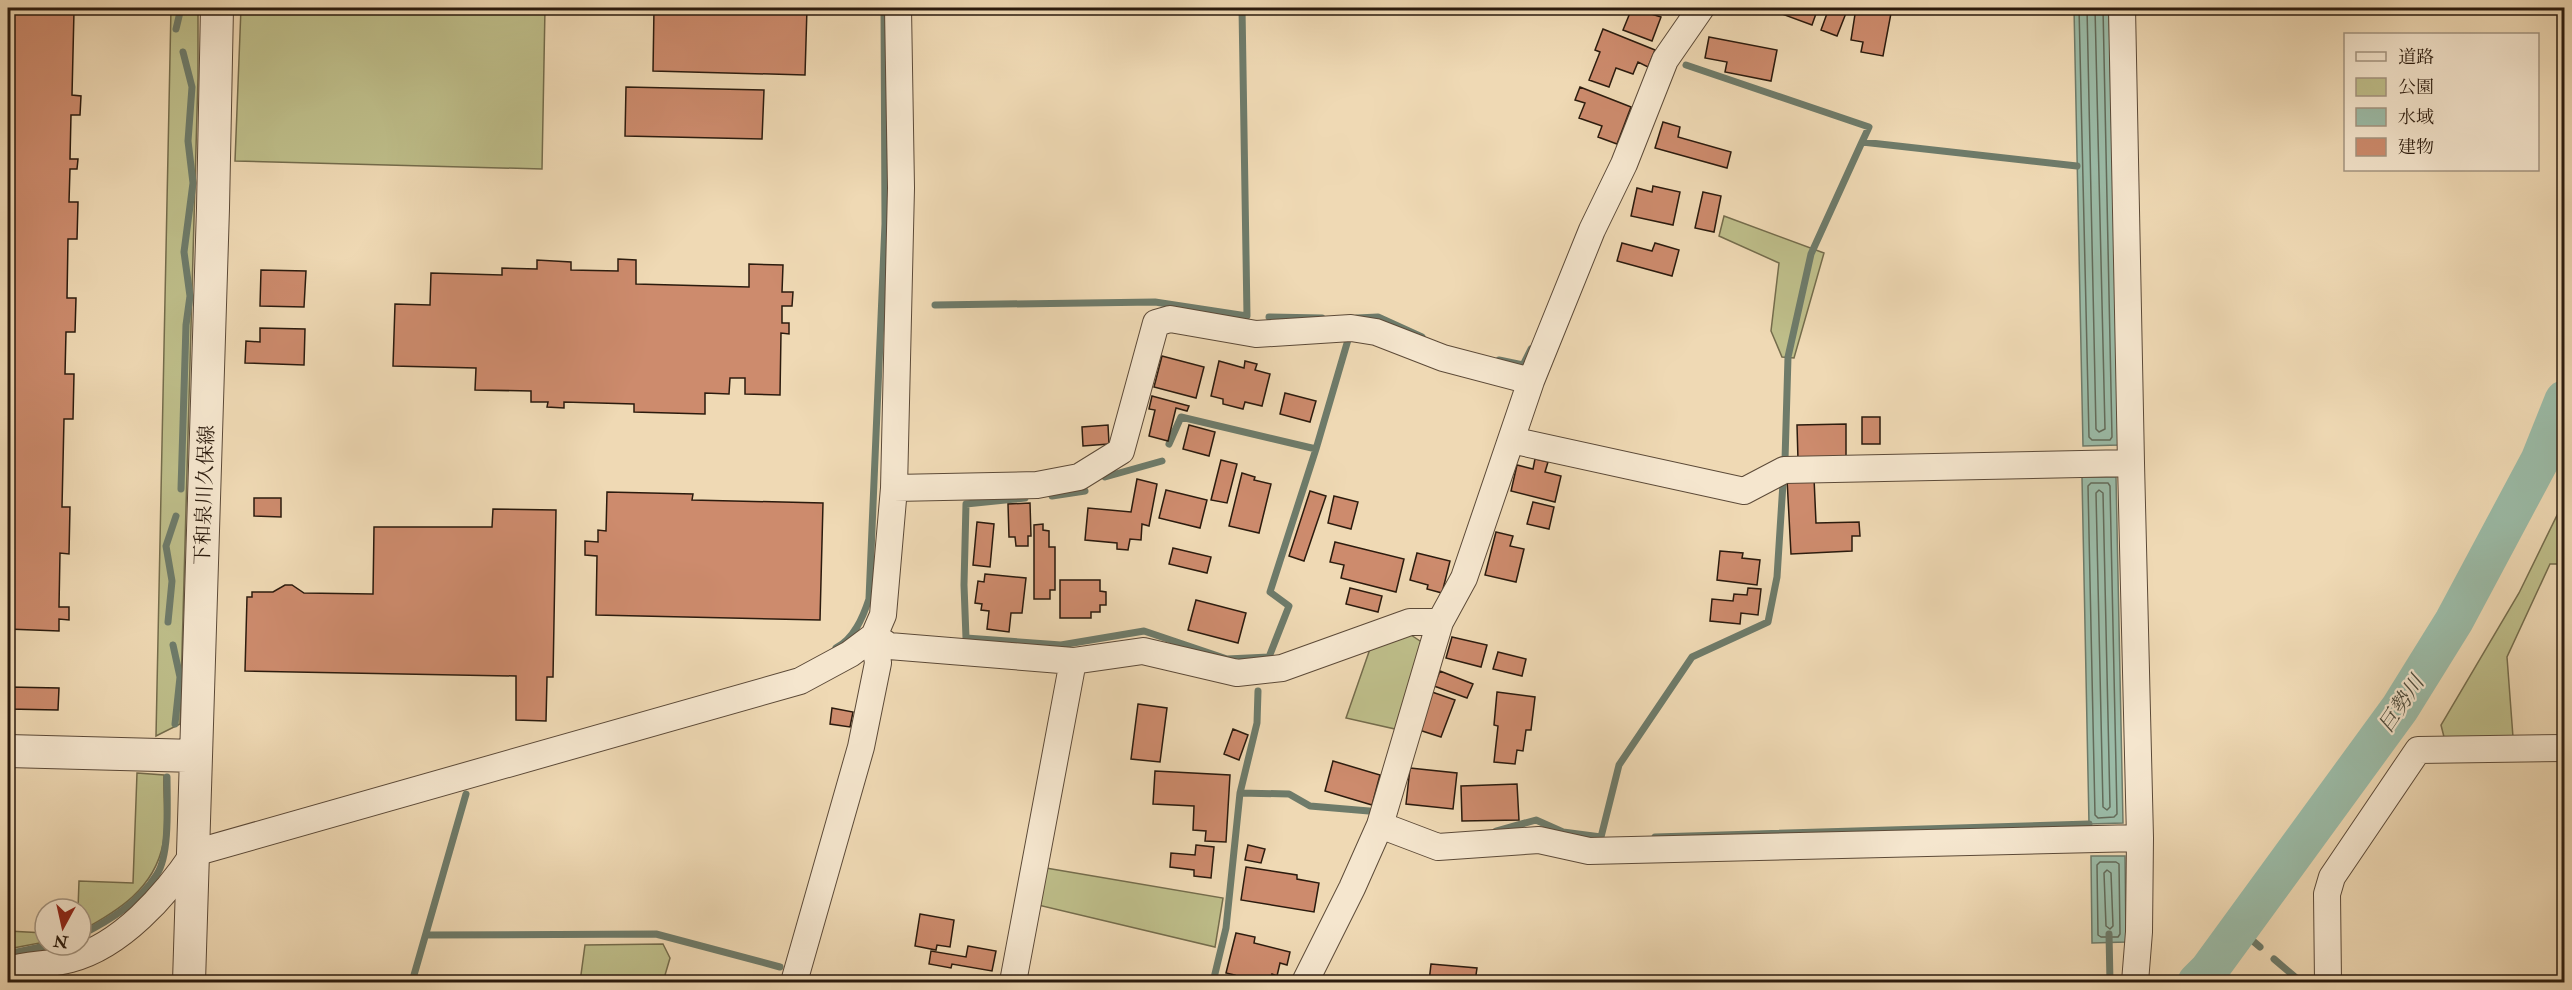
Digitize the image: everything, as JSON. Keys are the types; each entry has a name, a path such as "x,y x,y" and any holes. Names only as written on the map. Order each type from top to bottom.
{"street":[{"name":"下和泉川久保線","path":"189,982 213,220 217,8"},
{"path":"8,970 28,964 69,960 100,950 126,930 175,882 194,853 800,681 850,654 873,636 883,615 894,488 901,188 898,8"},
{"path":"1305,982 1352,888 1380,825 1440,622 1464,578 1531,381 1592,230 1624,164 1665,60 1701,8"},
{"path":"2122,8 2140,838 2139,932 2135,982"},
{"path":"894,488 1037,485 1079,477 1121,451 1156,323 1170,319 1256,334 1352,328 1376,332 1443,358 1531,381"},
{"path":"1511,440 1744,490 1784,470 2131,463"},
{"path":"873,636 889,646 1073,661 1143,651 1237,673 1282,668 1410,622 1440,622"},
{"path":"794,982 861,747 878,663 873,636"},
{"path":"1012,982 1073,661"},
{"path":"2328,982 2327,894 2332,877 2418,750 2565,748"},
{"path":"8,751 196,756"},
{"path":"1380,825 1438,847 1539,840 1589,851 2140,838"}],"green space":[{"path":"171,8 198,8 198,76 180,724 156,736"},
{"path":"241,8 545,8 542,169 235,161"},
{"path":"1724,216 1824,253 1794,358 1782,357 1771,331 1779,263 1719,236"},
{"path":"2564,501 2564,564 2550,564 2507,657 2513,737 2444,737 2441,725 2519,593"},
{"path":"1408,633 1429,647 1404,731 1346,718 1371,646"},
{"path":"137,773 164,775 164,836 152,874 121,907 93,924 93,897 78,897 79,881 133,883"},
{"path":"1046,868 1223,898 1215,947 1038,905"},
{"path":"8,931 33,932 33,944 8,949"},
{"path":"663,944 670,958 663,982 580,982 585,945"}],"water":[{"path":"2074,8 2109,8 2119,445 2083,446"},
{"path":"2082,477 2116,477 2123,823 2089,824"},
{"path":"2091,856 2125,856 2126,942 2092,943"}],"building":[{"path":"8,8 83,8 82,11 74,11 72,95 81,96 80,115 71,115 70,159 78,159 77,169 70,169 69,202 78,202 77,239 68,239 67,298 76,298 75,332 66,332 65,374 74,374 73,419 64,419 62,507 70,507 69,554 60,553 59,607 69,607 69,620 59,619 59,631 8,629"},
{"path":"654,8 807,8 805,75 653,71"},
{"path":"1632,8 1661,17 1652,41 1623,30"},
{"path":"1766,8 1818,8 1812,25"},
{"path":"1829,8 1848,8 1837,36 1821,30"},
{"path":"1856,8 1892,8 1883,56 1861,52 1863,42 1851,40"},
{"path":"1603,29 1655,50 1648,67 1638,62 1633,74 1616,68 1609,87 1589,80 1600,52 1595,50"},
{"path":"1709,37 1777,50 1771,81 1725,72 1727,62 1705,58"},
{"path":"626,87 764,90 762,139 625,136"},
{"path":"1580,87 1631,107 1617,144 1598,137 1602,126 1579,118 1585,103 1575,100"},
{"path":"1663,122 1680,127 1678,137 1731,152 1727,168 1655,148"},
{"path":"1653,186 1680,192 1673,225 1631,216 1637,188 1652,192"},
{"path":"1703,192 1721,196 1714,232 1695,228"},
{"path":"1622,243 1652,251 1655,243 1679,250 1672,276 1617,261"},
{"path":"618,259 636,260 636,284 749,287 749,264 783,265 782,292 793,292 792,306 782,306 782,323 789,323 789,334 781,333 780,395 745,394 745,378 730,378 729,394 705,393 705,414 634,412 634,404 564,402 564,408 547,407 548,402 531,402 531,391 475,390 476,368 393,366 395,304 430,305 431,273 502,275 502,268 537,269 537,260 571,262 571,270 618,271"},
{"path":"261,270 306,271 304,307 260,306"},
{"path":"260,328 305,329 304,365 245,363 246,341 260,342"},
{"path":"1162,356 1204,367 1196,398 1154,387"},
{"path":"1219,361 1244,368 1245,361 1257,364 1255,370 1270,374 1262,406 1245,402 1243,409 1223,404 1223,399 1211,396"},
{"path":"1285,393 1316,401 1310,422 1280,414"},
{"path":"1152,396 1189,406 1187,411 1176,408 1168,441 1149,436 1155,410 1149,409"},
{"path":"1862,417 1880,417 1880,444 1862,444"},
{"path":"1846,424 1846,460 1798,460 1797,425"},
{"path":"1108,425 1109,444 1083,446 1082,427"},
{"path":"1189,425 1215,432 1209,456 1183,449"},
{"path":"1535,459 1548,462 1545,472 1561,476 1555,502 1511,491 1517,465 1533,469"},
{"path":"1221,460 1237,464 1227,503 1211,500"},
{"path":"1242,473 1255,477 1254,480 1271,484 1259,533 1229,526"},
{"path":"1814,478 1816,523 1859,522 1860,536 1852,536 1852,551 1791,554 1787,479"},
{"path":"1137,479 1157,484 1149,526 1142,524 1141,540 1130,539 1128,550 1117,549 1117,543 1085,540 1088,508 1131,512"},
{"path":"1166,490 1207,500 1200,528 1159,518"},
{"path":"1310,491 1326,496 1304,561 1289,556"},
{"path":"607,492 693,494 692,500 823,503 820,620 596,615 597,556 585,555 585,541 598,542 598,530 606,531"},
{"path":"1334,496 1358,502 1351,529 1328,523"},
{"path":"254,498 281,498 281,517 254,516"},
{"path":"1533,502 1554,507 1549,529 1527,524"},
{"path":"1030,503 1031,536 1028,536 1028,546 1016,546 1015,537 1009,537 1008,504"},
{"path":"493,509 556,510 553,677 547,677 546,721 516,720 516,676 245,671 247,597 252,597 252,592 273,592 285,585 292,585 304,593 373,594 374,527 492,527"},
{"path":"977,522 994,524 990,567 973,565"},
{"path":"1043,524 1043,530 1049,531 1049,547 1055,547 1055,590 1050,590 1050,599 1034,599 1034,525"},
{"path":"1496,532 1513,536 1510,546 1524,549 1516,582 1485,575"},
{"path":"1335,542 1404,559 1396,592 1341,578 1344,565 1330,562"},
{"path":"1173,548 1211,557 1207,573 1169,564"},
{"path":"1720,551 1743,553 1742,558 1760,560 1757,585 1717,580"},
{"path":"1417,553 1450,561 1442,593 1427,589 1428,585 1410,580"},
{"path":"985,574 1026,578 1022,613 1011,613 1009,632 987,629 989,611 981,610 982,604 975,603 978,581 984,582"},
{"path":"1060,580 1100,580 1100,591 1106,592 1106,605 1100,605 1100,612 1091,612 1091,618 1060,618"},
{"path":"1350,588 1382,596 1378,612 1346,604"},
{"path":"1748,588 1761,589 1758,615 1741,613 1740,624 1710,621 1712,599 1733,601 1734,594 1747,595"},
{"path":"1196,600 1246,613 1238,643 1188,630"},
{"path":"1452,637 1487,645 1481,667 1446,658"},
{"path":"1498,652 1526,659 1522,676 1493,669"},
{"path":"1440,671 1473,684 1467,698 1434,686"},
{"path":"8,687 59,688 58,710 8,709"},
{"path":"1432,692 1455,700 1441,737 1419,730"},
{"path":"1497,692 1535,697 1531,730 1526,730 1523,751 1517,750 1515,764 1494,762 1498,726 1494,725"},
{"path":"1138,704 1167,708 1160,762 1131,759"},
{"path":"832,708 853,712 850,727 830,724"},
{"path":"1233,729 1248,735 1239,760 1224,754"},
{"path":"1333,761 1380,775 1372,805 1325,791"},
{"path":"1410,768 1457,773 1453,809 1406,804"},
{"path":"1155,771 1230,775 1226,842 1205,841 1206,831 1193,830 1194,806 1153,804"},
{"path":"1517,784 1519,820 1462,821 1461,786"},
{"path":"1196,845 1214,847 1211,878 1194,876 1194,870 1170,867 1171,853 1195,855"},
{"path":"1248,845 1265,849 1261,863 1245,860"},
{"path":"1246,867 1297,875 1297,879 1319,883 1314,912 1241,900"},
{"path":"920,914 954,920 950,947 937,945 936,950 915,946"},
{"path":"1236,933 1255,937 1254,943 1290,952 1287,965 1280,963 1277,976 1272,974 1270,982 1234,982 1235,975 1226,973"},
{"path":"968,946 996,951 992,971 952,964 951,968 929,964 931,951 966,957"},
{"path":"1431,964 1477,968 1475,982 1429,982"}],"waterway":[{"path":"176,29 181,8"},
{"path":"836,648 853,633 869,599 885,224 884,8"},
{"path":"935,305 1155,302 1247,316 1242,8"},
{"path":"181,489 186,325 190,296 184,252 193,183 188,141 192,87 183,52"},
{"path":"1686,65 1869,127 1862,142"},
{"path":"1785,460 1788,357 1811,254 1862,142 2077,166"},
{"path":"1269,317 1322,318"},
{"path":"1357,318 1378,317 1422,337"},
{"path":"1025,498 966,504 964,585 966,638 1061,645 1144,631 1227,659 1269,657 1289,606 1270,592 1350,333"},
{"path":"1499,360 1523,365 1531,349"},
{"name":"巨勢川","path":"2197,982 2209,970 2400,708 2454,621 2540,460 2564,400"},
{"path":"1169,444 1181,417 1316,449"},
{"path":"1105,477 1162,461"},
{"path":"1496,831 1536,820 1563,832 1601,837 1619,765 1692,657 1768,622 1777,577 1783,483"},
{"path":"1052,496 1085,491"},
{"path":"168,622 172,581 166,546 176,516"},
{"path":"173,645 180,677 175,724"},
{"path":"1213,982 1226,928 1240,793 1257,723 1258,691"},
{"path":"93,928 133,902 157,874 166,841 167,777"},
{"path":"1240,793 1289,794 1310,806 1369,811"},
{"path":"412,982 466,794"},
{"path":"1655,837 2089,824"},
{"path":"2239,929 2260,947"},
{"path":"426,935 656,934 780,967"},
{"path":"2109,934 2110,982"},
{"path":"8,954 33,949"},
{"path":"2274,959 2295,977 2297,982"}]}
